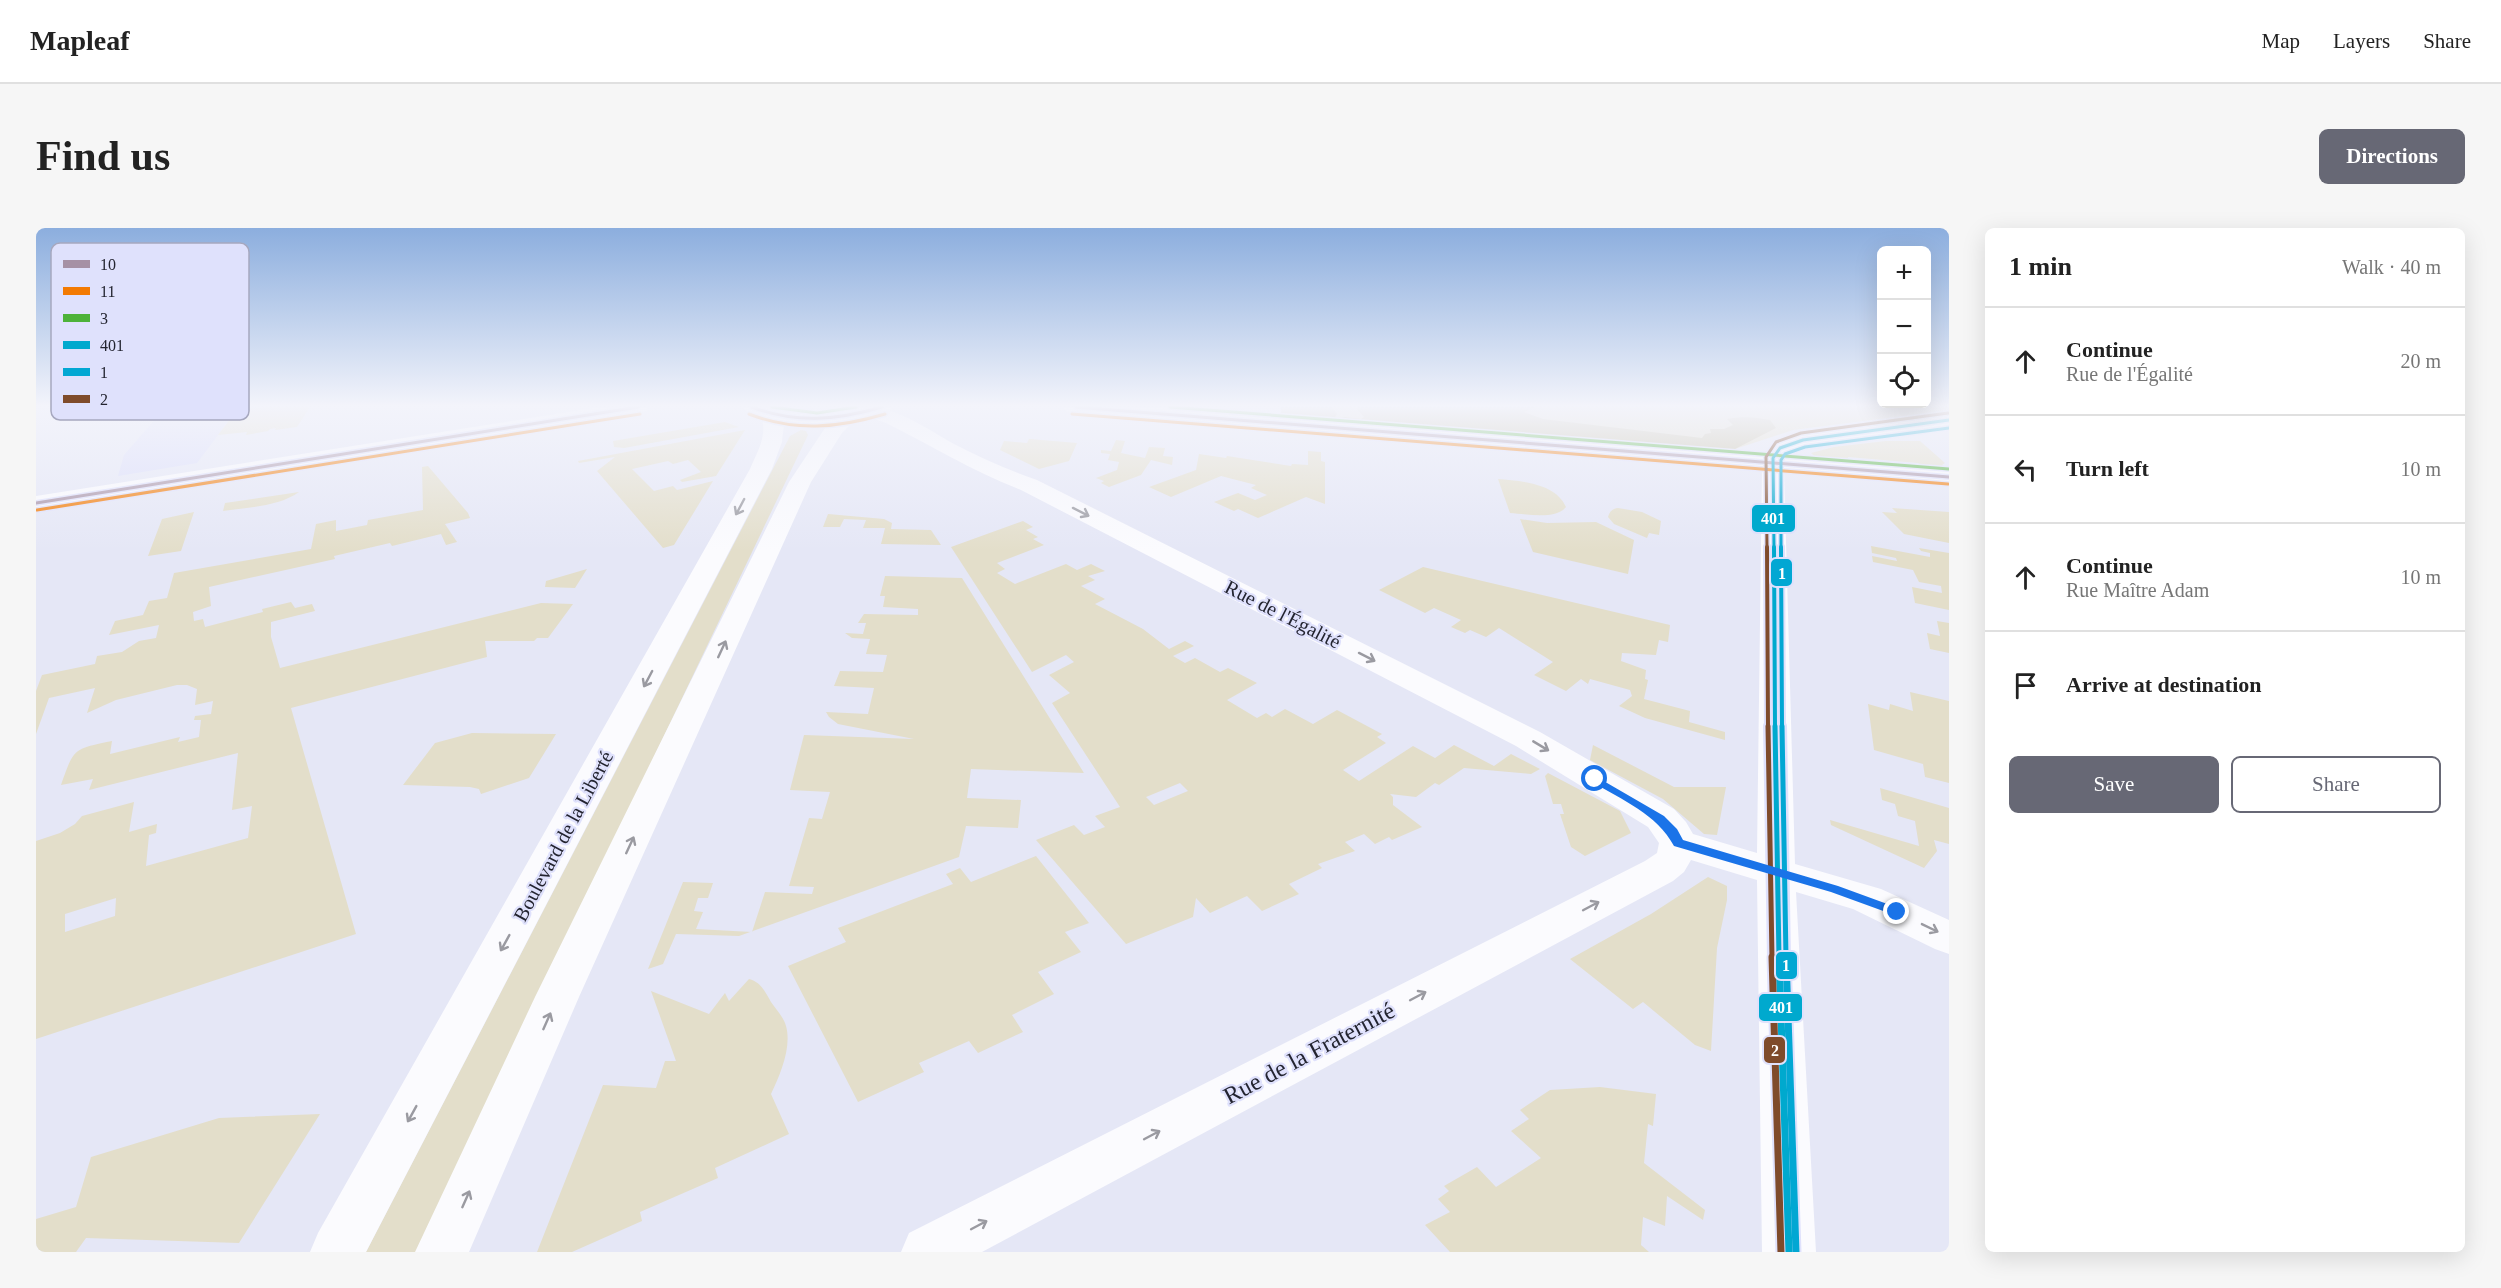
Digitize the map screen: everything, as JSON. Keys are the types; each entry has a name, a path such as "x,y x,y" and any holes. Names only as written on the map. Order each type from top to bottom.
{"street":[{"path":"36,503 339,455"},
{"name":"Boulevard de la Liberté","path":"336,1252 761,469 767,455"},
{"path":"442,1252 557,997 800,482 817,455"},
{"name":"Rue de l'Égalité","path":"961,455 1008,478 1029,485 1528,739 1660,819 1673,831 1678,843"},
{"path":"1670,455 1949,477"},
{"path":"1774,455 1776,872 1790,1252"},
{"path":"1678,843 1867,899 1949,938"},
{"name":"Rue de la Fraternité","path":"927,1252 1659,871 1677,856 1678,843"}],"shaded area":[{"path":"124,455 203,455 197,463 118,476"},
{"path":"611,455 729,455 716,476 682,482 680,480 701,472 688,460 673,464 668,461 632,469 654,491 673,486 677,490 713,481 674,545 663,548 597,471 615,457 579,463 578,461"},
{"path":"780,455 799,455 417,1252 366,1252"},
{"path":"1010,455 1072,455 1069,461 1039,469"},
{"path":"1110,455 1130,455 1145,458 1146,455 1173,457 1172,465 1151,460 1141,475 1109,487 1101,483 1104,481 1096,478 1117,470 1119,462 1108,460"},
{"path":"1199,455 1226,458 1227,456 1291,466 1292,464 1308,465 1308,455 1321,455 1321,461 1325,462 1325,504 1306,497 1258,518 1214,502 1238,493 1255,500 1267,495 1251,488 1256,485 1221,476 1171,497 1149,487 1196,470"},
{"path":"1813,455 1936,455 1945,463 1942,465 1948,472 1926,470 1918,463 1848,457 1847,463 1820,461"},
{"path":"428,466 468,513 470,518 445,524 457,542 446,545 441,534 392,546 390,543 334,556 335,559 209,587 211,606 193,612 194,621 203,619 205,627 291,602 295,608 312,604 315,611 271,622 271,637 280,668 541,603 573,604 548,638 537,638 534,641 485,641 487,657 291,708 356,934 36,1039 36,841 60,833 75,824 82,816 134,802 129,832 157,824 156,833 149,835 146,866 248,838 252,806 232,810 238,753 89,790 93,779 61,785 73,757 77,752 89,746 112,741 110,754 180,737 178,742 199,737 201,720 194,720 195,716 211,714 213,701 195,705 197,689 187,685 177,685 116,700 87,713 95,688 49,698 36,734 36,691 42,675 95,664 97,656 122,652 139,641 156,638 159,625 109,635 115,621 143,615 149,601 167,598 174,573 311,549 316,524 336,520 336,531 367,525 368,520 423,510 422,467","holes":["116,898 115,916 65,932 65,914"]},
{"path":"1498,479 1527,482 1546,488 1561,499 1566,507 1555,514 1548,515 1510,513"},
{"path":"299,492 272,504 223,511 225,503"},
{"path":"1892,508 1949,512 1949,543 1904,534 1882,512 1897,513"},
{"path":"1614,509 1642,512 1661,521 1659,535 1649,533 1647,538 1614,524 1608,517"},
{"path":"194,512 181,551 148,556 162,519"},
{"path":"828,514 884,519 892,523 891,529 931,530 941,545 881,544 885,528 863,528 866,520 844,519 840,527 823,527"},
{"path":"1520,519 1547,523 1596,522 1634,540 1628,574 1533,552"},
{"path":"1023,521 1033,527 1026,530 1038,537 1033,539 1044,545 997,563 1005,569 997,573 1015,584 1066,564 1077,570 1091,564 1105,571 1088,576 1095,580 1081,586 1105,599 1095,604 1143,629 1169,649 1185,641 1194,646 1173,656 1185,663 1195,658 1220,672 1228,668 1257,683 1227,700 1257,718 1266,713 1272,717 1285,709 1313,724 1337,710 1382,734 1377,737 1386,743 1343,770 1359,781 1413,746 1435,758 1454,745 1494,766 1511,754 1540,769 1531,774 1464,768 1439,785 1435,783 1416,797 1390,794 1393,797 1393,805 1422,827 1392,840 1389,837 1375,844 1364,834 1345,842 1355,851 1318,864 1322,868 1289,884 1299,894 1262,911 1247,896 1210,913 1196,898 1193,917 1126,944 1036,840 1074,825 1084,835 1105,827 1095,816 1120,807 1052,703 1070,693 1049,675 1074,662 1066,655 1032,672 951,547","holes":["1180,783 1188,791 1154,805 1146,797"]},
{"path":"1871,546 1930,557 1930,553 1921,551 1919,548 1949,553 1949,610 1915,603 1912,587 1942,593 1941,586 1919,582 1913,570 1873,562 1872,556 1897,561 1896,558 1872,553"},
{"path":"1423,567 1670,625 1668,642 1659,640 1656,655 1622,653 1621,661 1646,670 1645,679 1648,680 1644,699 1690,711 1689,722 1725,732 1725,740 1645,718 1619,706 1632,696 1630,690 1590,679 1588,684 1581,679 1566,691 1534,675 1553,662 1499,628 1486,637 1470,630 1465,633 1451,627 1461,620 1434,608 1425,613 1379,590"},
{"path":"587,569 575,588 545,587 546,581"},
{"path":"885,576 962,578 1084,773 971,769 967,798 1021,800 1018,828 966,826 959,857 752,931 765,892 812,894 814,887 789,886 809,818 822,819 830,792 790,790 804,735 914,739 838,724 829,717 826,712 868,714 874,688 834,686 840,671 883,672 887,655 866,654 870,639 852,638 845,633 863,634 866,623 858,623 864,614 918,615 918,609 883,607 885,596 880,596"},
{"path":"1937,621 1949,623 1949,653 1930,649 1927,633 1940,636"},
{"path":"1910,692 1949,701 1949,783 1925,777 1923,764 1874,750 1868,704 1889,710 1890,704 1913,711"},
{"path":"472,733 556,734 529,778 481,794 479,789 470,787 403,785 435,743"},
{"path":"1593,745 1674,787 1726,787 1717,835 1704,834 1663,799 1590,760"},
{"path":"1548,773 1620,811 1631,833 1585,856 1571,847 1560,814 1564,814 1561,804 1553,804 1545,776"},
{"path":"1880,788 1949,808 1949,844 1934,840 1937,851 1924,868 1831,825 1830,820 1919,846 1915,821 1898,816 1895,804 1882,800"},
{"path":"1036,856 1089,923 1065,932 1081,952 1038,972 1054,994 1012,1015 1023,1032 978,1053 969,1041 919,1063 924,1072 858,1102 788,966 846,942 838,928 953,884 946,874 960,868 971,882"},
{"path":"1708,877 1727,886 1727,900 1717,948 1711,1051 1695,1045 1643,1002 1633,1009 1570,959 1651,914"},
{"path":"683,882 713,883 708,898 698,898 694,911 703,912 696,929 750,932 739,936 676,934 663,964 648,969"},
{"path":"749,979 757,982 762,988 786,1026 786,1052 771,1094 789,1134 715,1168 718,1178 640,1212 642,1221 572,1252 537,1252 603,1085 656,1088 665,1061 676,1061 651,991 709,1014 725,993 729,1001"},
{"path":"1600,1087 1656,1094 1653,1126 1648,1124 1644,1163 1705,1210 1703,1220 1667,1196 1665,1226 1643,1217 1641,1245 1649,1252 1450,1252 1425,1225 1450,1212 1438,1199 1449,1191 1444,1186 1477,1167 1496,1187 1541,1158 1511,1131 1529,1119 1520,1110 1550,1090"},
{"path":"320,1114 239,1243 86,1238 76,1252 36,1252 36,1219 76,1207 91,1157 219,1118"}],"transit line":[{"name":"10","path":"36,503 338,455"},
{"name":"11","path":"37,510 384,455"},
{"name":"11","path":"1582,455 1948,484"},
{"name":"10","path":"1672,455 1949,477"},
{"name":"2","path":"1767,455 1769,872 1781,1252"},
{"name":"3","path":"1770,455 1949,469"},
{"name":"401","path":"1775,455 1773,458 1776,872 1789,1252"},
{"name":"1","path":"1784,455 1781,460 1783,872 1796,1252"}],"route":[{"path":"1595,779 1644,807 1660,819 1673,831 1678,843 1867,899 1897,912"}]}
